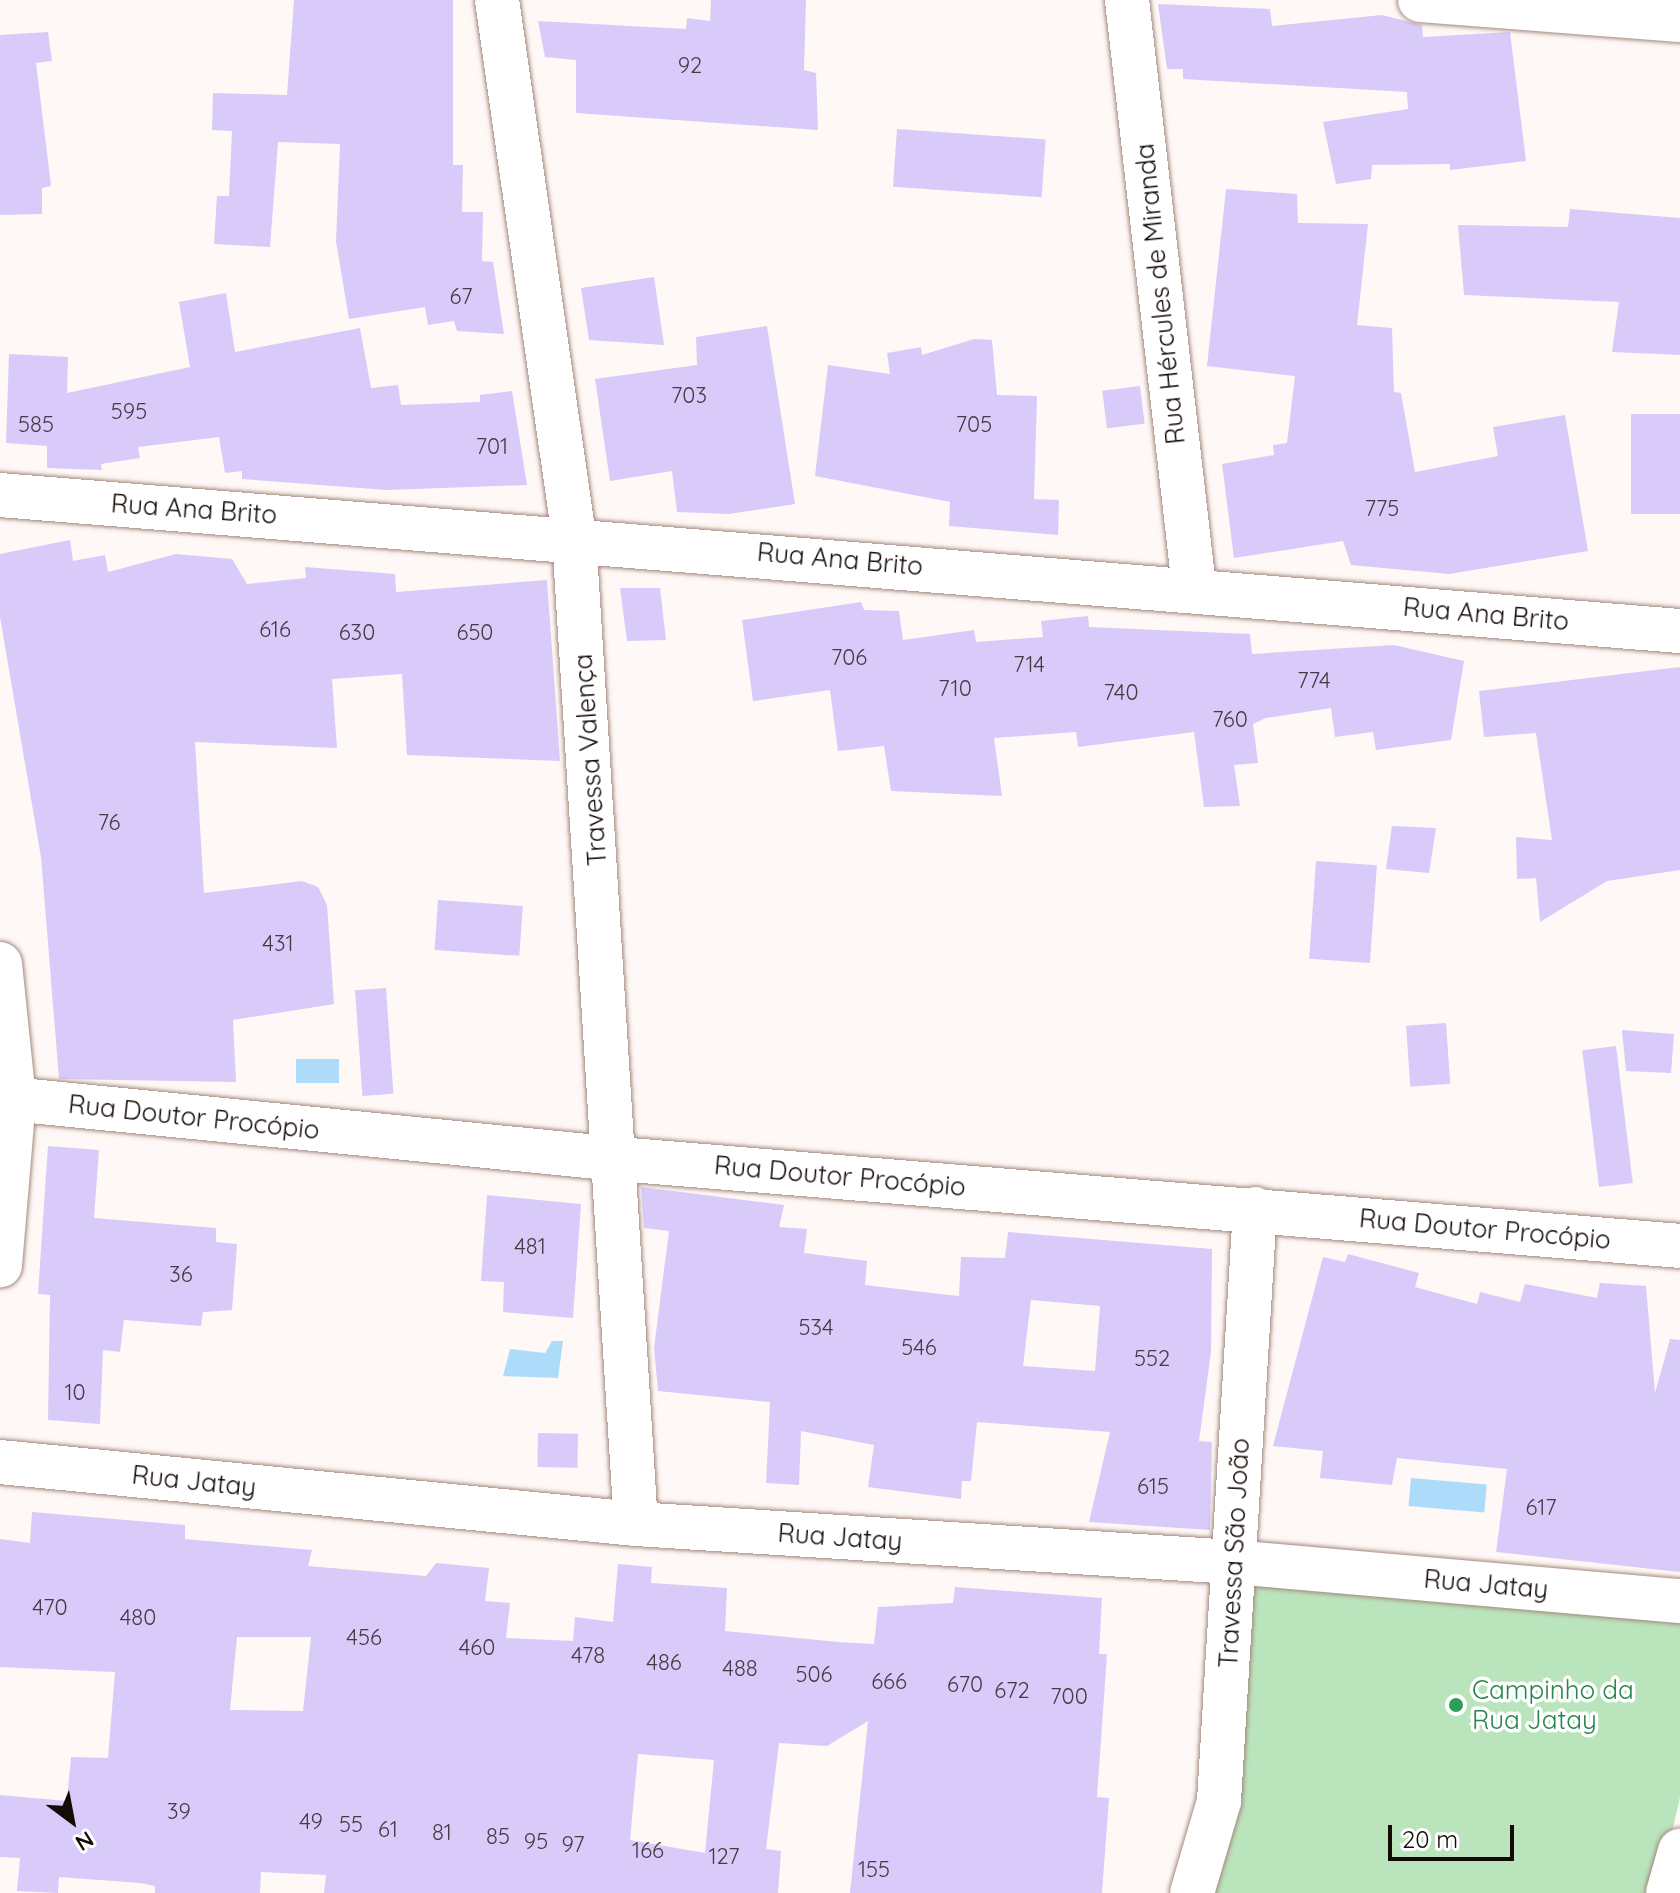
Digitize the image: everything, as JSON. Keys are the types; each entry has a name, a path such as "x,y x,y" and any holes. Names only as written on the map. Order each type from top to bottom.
{"street":[{"name":"Travessa Valença","path":"497,0 574,537 618,1159 636,1524"},
{"name":"Rua Hércules de Miranda","path":"1127,0 1194,587"},
{"path":"1420,0 1680,20"},
{"name":"Rua Ana Brito","path":"0,495 1194,587 1680,631"},
{"path":"0,964 7,1098 0,1265"},
{"name":"Rua Doutor Procópio","path":"7,1098 618,1159 1680,1246"},
{"name":"Travessa São João","path":"1192,1893 1219,1801 1255,1209"},
{"name":"Rua Jatay","path":"0,1462 636,1524 1233,1562 1680,1601"},
{"path":"1668,1893 1680,1851"}],"green space":[{"name":"Campinho da Rua Jatay","path":"1246,1575 1680,1613 1680,1797 1658,1893 1214,1893"}],"water":[{"path":"296,1059 339,1059 339,1083 296,1083"},
{"path":"552,1341 563,1341 558,1378 503,1376 510,1349 545,1353"},
{"path":"1411,1478 1487,1485 1484,1513 1409,1506"}],"building":[{"path":"294,0 453,0 453,165 463,165 462,212 483,212 482,261 493,262 504,334 457,331 454,321 428,325 425,307 349,319 336,241 340,144 278,142 270,247 214,244 217,196 229,196 232,131 212,130 213,93 287,95"},
{"path":"711,0 806,0 804,70 816,73 818,130 576,113 576,60 545,57 538,21 686,29 687,18 710,21"},
{"path":"1158,4 1270,9 1272,26 1382,15 1422,25 1423,37 1510,32 1526,161 1450,170 1450,164 1372,165 1371,179 1336,184 1323,122 1408,109 1407,92 1183,79 1183,69 1167,69"},
{"path":"48,32 52,61 36,63 51,186 42,188 42,214 0,215 0,35"},
{"path":"897,129 1046,139 1042,197 893,187"},
{"path":"1226,189 1297,194 1298,223 1368,224 1357,325 1392,328 1394,392 1401,393 1415,472 1498,456 1493,427 1565,415 1588,551 1449,574 1351,565 1343,541 1234,558 1222,464 1274,455 1273,445 1287,443 1295,376 1207,366"},
{"path":"1570,209 1680,218 1680,355 1612,352 1619,302 1464,295 1458,225 1568,227"},
{"path":"654,277 664,345 589,340 581,288"},
{"path":"226,293 235,352 360,328 371,388 398,385 401,405 480,402 480,395 512,391 527,485 387,490 242,479 242,471 225,473 219,437 138,447 140,458 101,464 102,470 47,468 47,446 6,443 9,354 68,357 67,393 190,367 179,302"},
{"path":"767,326 795,504 729,514 677,512 672,471 610,481 595,379 697,365 696,337"},
{"path":"974,339 992,340 997,395 1037,396 1034,499 1059,500 1058,535 949,526 950,502 815,476 828,365 890,374 887,353 921,347 922,355"},
{"path":"1140,386 1145,424 1107,428 1102,391"},
{"path":"1631,414 1680,414 1680,514 1631,514"},
{"path":"70,540 73,561 105,555 108,572 176,554 232,559 247,584 306,578 305,567 395,574 396,592 547,580 560,761 407,755 402,674 332,679 337,748 195,742 204,893 302,881 318,887 327,905 334,1004 233,1020 236,1082 59,1079 41,857 0,617 0,554"},
{"path":"620,588 660,588 666,640 627,641"},
{"path":"861,602 864,610 899,611 903,640 974,630 976,642 1043,637 1041,621 1088,616 1089,627 1250,634 1252,654 1394,645 1464,661 1451,740 1376,750 1373,732 1335,737 1331,708 1266,718 1253,724 1258,763 1234,765 1240,806 1204,807 1194,732 1078,747 1076,732 994,738 1002,796 891,791 884,746 838,751 830,690 753,701 742,620"},
{"path":"1680,667 1680,870 1607,881 1540,922 1536,878 1517,879 1516,837 1552,840 1536,733 1484,737 1479,691"},
{"path":"1392,826 1436,828 1429,873 1386,869"},
{"path":"1316,861 1377,865 1370,963 1309,959"},
{"path":"438,900 523,906 519,956 435,950"},
{"path":"386,988 393,1094 362,1096 355,990"},
{"path":"1446,1023 1450,1084 1410,1087 1406,1026"},
{"path":"1622,1030 1674,1034 1671,1073 1626,1071"},
{"path":"1616,1046 1633,1183 1599,1187 1582,1050"},
{"path":"48,1146 99,1150 94,1218 216,1228 216,1242 237,1244 232,1310 203,1312 201,1326 124,1320 120,1352 103,1350 100,1424 48,1420 50,1295 38,1294"},
{"path":"641,1187 784,1205 779,1227 807,1229 804,1253 867,1261 865,1285 959,1296 961,1257 1005,1258 1008,1232 1212,1249 1211,1352 1199,1441 1212,1442 1210,1530 1089,1522 1110,1432 977,1422 971,1481 962,1481 961,1499 868,1487 874,1445 801,1431 799,1485 766,1483 770,1402 658,1391 654,1348 669,1231 644,1228","holes":["1031,1300 1100,1306 1095,1371 1023,1366"]},
{"path":"487,1195 581,1204 573,1318 503,1312 504,1282 481,1281"},
{"path":"1348,1254 1419,1273 1415,1287 1477,1304 1480,1292 1520,1302 1525,1284 1597,1298 1600,1283 1646,1286 1655,1393 1670,1339 1680,1340 1680,1572 1496,1552 1507,1469 1397,1458 1392,1485 1320,1478 1323,1451 1273,1446 1323,1257 1345,1262"},
{"path":"538,1433 578,1434 577,1468 537,1467"},
{"path":"32,1512 185,1525 185,1539 312,1550 308,1566 426,1576 436,1563 489,1568 485,1601 510,1603 506,1638 573,1641 575,1617 613,1622 618,1564 652,1567 651,1583 727,1588 725,1631 838,1642 874,1644 878,1607 953,1603 955,1587 1102,1598 1099,1654 1107,1654 1097,1797 1109,1798 1102,1893 850,1893 868,1721 827,1746 779,1743 766,1849 781,1851 778,1893 324,1893 326,1875 261,1872 260,1893 155,1893 155,1886 140,1883 59,1877 58,1893 17,1891 20,1858 0,1857 0,1795 67,1801 71,1757 108,1758 115,1672 0,1667 0,1539 30,1543","holes":["237,1637 311,1637 303,1711 230,1710","638,1754 714,1760 705,1853 630,1840"]}],"place":[{"name":"Campinho da Rua Jatay","path":"1456,1705"}]}
